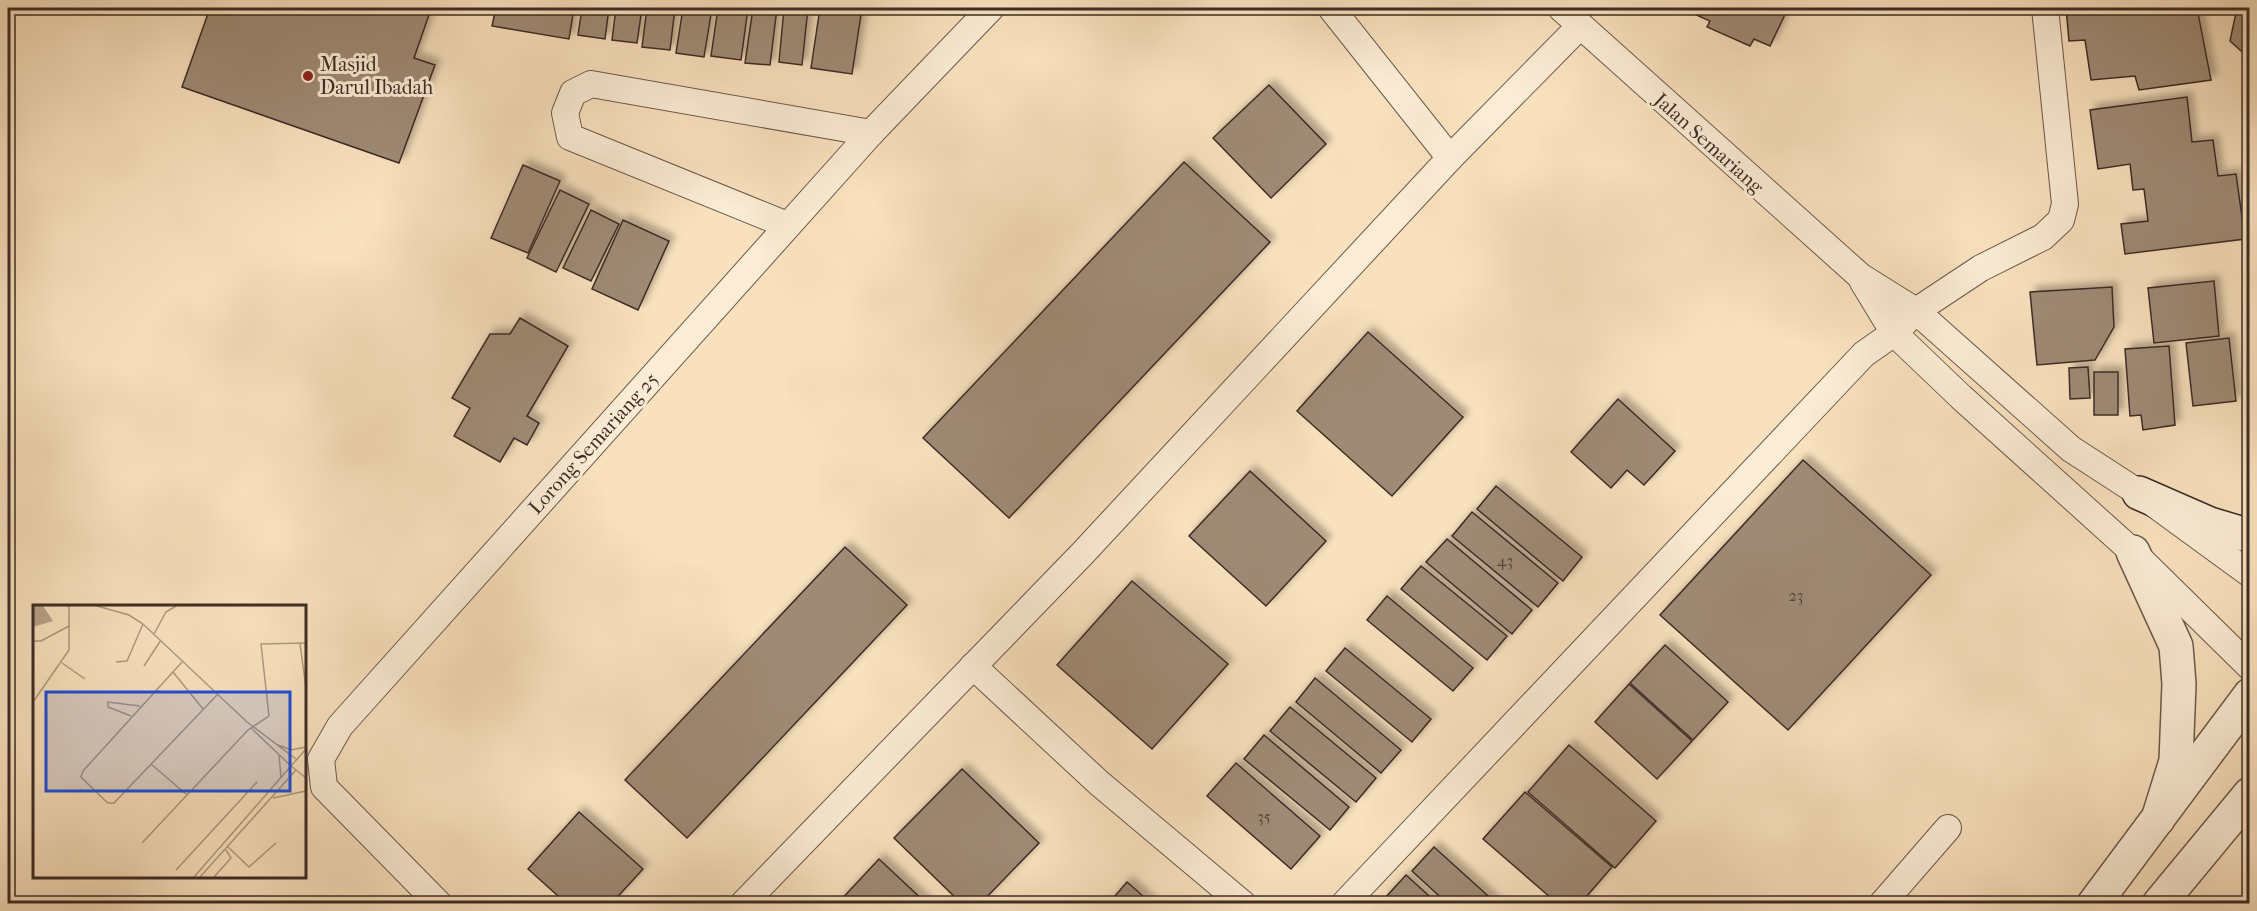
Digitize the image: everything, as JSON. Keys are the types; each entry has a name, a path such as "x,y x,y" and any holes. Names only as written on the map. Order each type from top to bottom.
{"street":[{"name":"Lorong Semariang 25","path":"432,897 324,787 321,759 340,726 787,225 871,133 991,8"},
{"path":"1331,8 1450,158"},
{"name":"Jalan Semariang","path":"1560,8 1860,276"},
{"path":"1344,903 1864,354 1894,333 1916,311 1981,268 2043,237 2061,220 2065,204 2045,8"},
{"path":"743,903 1082,555 1450,158 1580,26"},
{"path":"787,225 570,137 565,113 573,93 591,84 871,133"},
{"path":"1860,276 1916,311 2071,449 2139,493 2250,574"},
{"path":"1860,276 1894,333 1961,397 2133,552 2250,667"},
{"path":"2139,493 2210,524 2250,536"},
{"path":"2133,552 2176,646 2179,724 2176,761 2158,819"},
{"path":"973,666 1099,783 1243,903"},
{"path":"2094,903 2250,695"},
{"path":"2159,903 2250,794"},
{"path":"1882,903 1948,828"}],"building":[{"name":"Masjid Darul Ibadah","path":"210,8 431,9 414,58 435,65 399,163 182,87"},
{"path":"496,8 574,8 569,39 492,26"},
{"path":"582,8 609,8 605,39 578,35"},
{"path":"616,8 642,8 637,43 612,40"},
{"path":"647,8 675,8 670,50 642,47"},
{"path":"683,8 712,8 704,57 676,53"},
{"path":"718,8 748,8 741,60 711,56"},
{"path":"753,8 777,8 770,65 745,63"},
{"path":"784,8 808,8 802,65 779,62"},
{"path":"820,8 862,8 852,74 811,68"},
{"path":"1691,8 1788,8 1770,46 1754,39 1750,46 1707,27 1710,21 1690,12"},
{"path":"2066,8 2197,8 2211,80 2139,90 2135,76 2091,80 2085,40 2069,41"},
{"path":"2237,8 2250,8 2250,59 2230,41"},
{"path":"1269,85 1326,144 1271,198 1213,138"},
{"path":"2187,97 2192,142 2213,140 2218,176 2236,174 2245,239 2125,254 2121,224 2148,221 2144,189 2133,190 2130,164 2098,169 2090,110"},
{"path":"1184,162 1270,242 1009,518 923,438"},
{"path":"523,165 560,181 528,253 491,238"},
{"path":"560,190 589,204 556,272 527,258"},
{"path":"2246,201 2250,201 2250,239 2247,239"},
{"path":"591,210 619,224 591,281 563,268"},
{"path":"623,220 669,241 638,310 592,289"},
{"path":"2214,281 2219,336 2154,343 2148,288"},
{"path":"2112,287 2114,327 2095,360 2037,365 2030,292"},
{"path":"520,318 568,346 527,416 539,423 527,445 514,438 500,462 454,436 470,408 452,398 490,334 510,334"},
{"path":"1368,332 1463,417 1392,496 1297,411"},
{"path":"2229,338 2236,401 2193,406 2186,343"},
{"path":"2169,346 2175,425 2143,430 2141,415 2130,416 2125,349"},
{"path":"2088,367 2090,398 2070,399 2069,368"},
{"path":"2094,372 2118,372 2118,415 2094,415"},
{"path":"1618,399 1675,451 1644,485 1627,470 1611,488 1571,452"},
{"path":"1803,460 1931,575 1788,730 1660,615"},
{"path":"1250,471 1326,541 1266,606 1189,536"},
{"path":"1496,486 1582,557 1563,581 1477,509"},
{"path":"1472,512 1558,583 1538,607 1452,536"},
{"path":"1447,539 1532,610 1512,634 1426,562"},
{"path":"845,547 907,605 687,838 625,780"},
{"path":"1421,566 1507,636 1487,660 1401,589"},
{"path":"1132,581 1228,664 1152,749 1057,665"},
{"path":"1387,596 1473,668 1453,691 1367,620"},
{"path":"1665,645 1728,702 1693,740 1630,683"},
{"path":"1345,648 1431,719 1412,742 1326,671"},
{"path":"1315,678 1401,750 1381,773 1296,702"},
{"path":"1629,684 1692,741 1657,779 1595,722"},
{"path":"1290,707 1376,778 1356,802 1270,731"},
{"path":"1264,735 1349,807 1330,830 1244,759"},
{"path":"1569,745 1656,821 1615,868 1528,792"},
{"path":"1236,763 1320,836 1291,869 1207,796"},
{"path":"962,769 1039,843 980,904 962,904 894,838"},
{"path":"1525,792 1612,867 1580,904 1558,904 1483,839"},
{"path":"579,812 643,869 611,904 567,904 528,869"},
{"path":"1434,847 1497,904 1448,904 1412,871"},
{"path":"879,859 927,904 837,904"},
{"path":"1406,875 1438,904 1390,904 1384,899"},
{"path":"1127,882 1152,904 1108,904"}],"place":[{"name":"Masjid Darul Ibadah","path":"308,76"}]}
